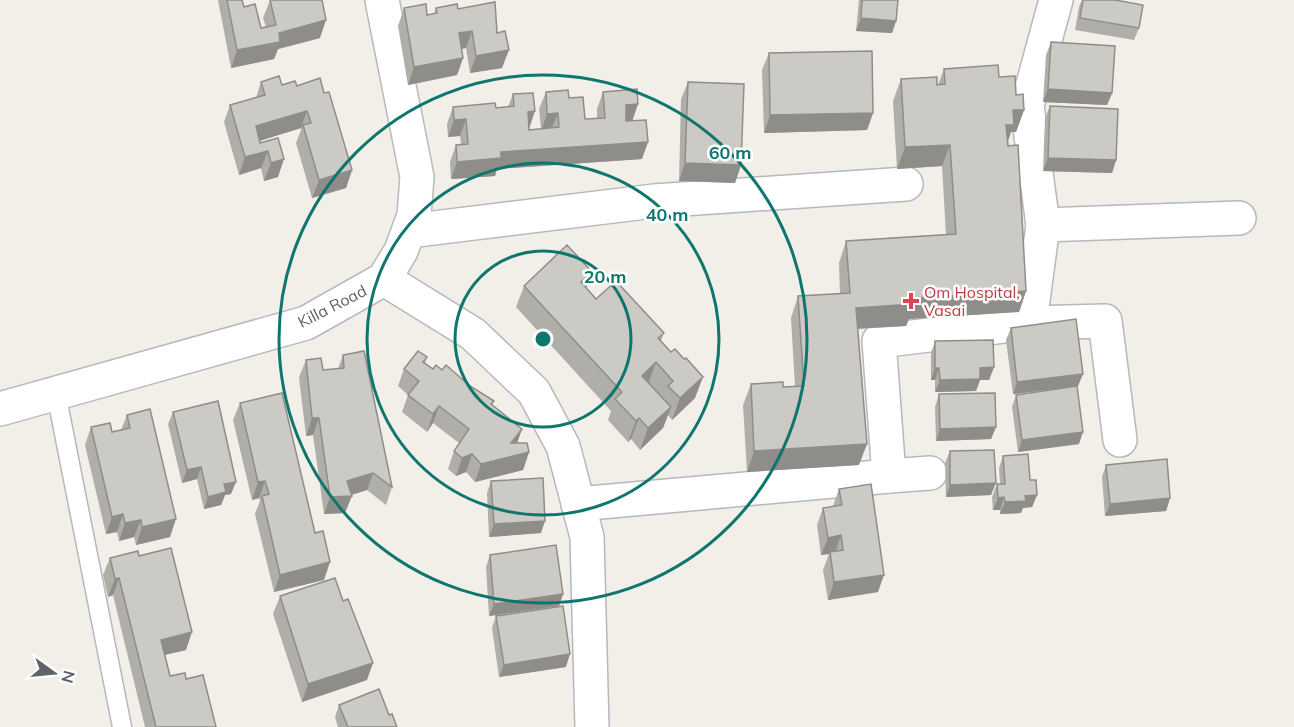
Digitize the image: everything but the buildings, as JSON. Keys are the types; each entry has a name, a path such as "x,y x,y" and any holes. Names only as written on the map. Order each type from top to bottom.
{"street":[{"name":"Killa Road","path":"0,409 306,323 384,279 401,251 409,231 414,215 417,177 382,0"},
{"path":"1030,323 1043,225 1027,106 1056,0"},
{"path":"409,231 654,201 906,184"},
{"path":"1043,225 1239,218"},
{"path":"384,279 473,334 534,392 563,446 587,537 592,727"},
{"path":"889,476 879,342 1030,323 1105,321 1120,440"},
{"path":"579,504 930,473"}],"lane":[{"path":"56,393 123,727"}],"place":[{"name":"Om Hospital, Vasai","path":"911,301"}]}
